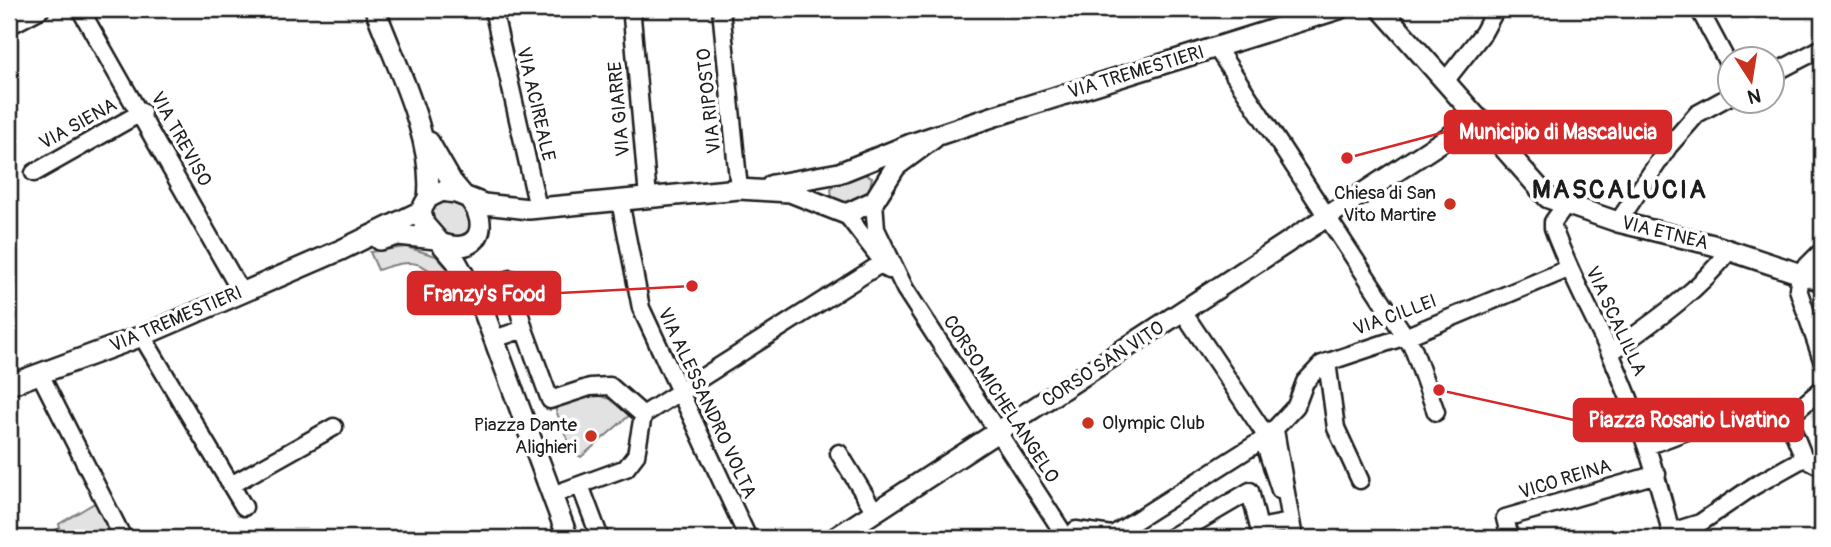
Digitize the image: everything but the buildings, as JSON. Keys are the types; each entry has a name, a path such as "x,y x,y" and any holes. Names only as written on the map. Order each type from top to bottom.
{"main road":[{"path":"375,9 414,113 428,166 424,224 470,282 482,307 568,538"},
{"name":"VIA TREMESTIERI","path":"934,138 995,116 1339,9"},
{"name":"VIA ETNEA","path":"1381,9 1548,198 1618,222 1729,250 1822,281"},
{"path":"414,113 452,182 467,198 481,220 473,266 482,307"},
{"name":"CORSO SAN VITO","path":"835,538 1478,118"},
{"path":"744,188 790,192 840,212 877,194 907,156 934,138"},
{"path":"840,212 828,202 827,187 846,171 911,144 934,138"},
{"path":"341,250 398,235 461,246 502,217 533,209 744,188 846,171 876,168 882,180 877,194"},
{"path":"341,250 425,204 442,191 533,209"},
{"name":"VIA TREMESTIERI","path":"9,384 142,336 341,250"},
{"path":"1800,275 1822,253"}],"street":[{"path":"9,26 41,9"},
{"name":"VIA TREVISO","path":"80,9 142,112 242,292"},
{"name":"VIA ACIREALE","path":"493,9 533,209"},
{"name":"VIA RIPOSTO","path":"722,9 744,188"},
{"path":"1446,80 1483,33 1496,9"},
{"path":"1699,9 1719,46"},
{"name":"VIA GIARRE","path":"632,17 648,198"},
{"path":"1216,47 1413,348 1436,412"},
{"path":"1786,67 1822,48"},
{"path":"1618,222 1669,146 1697,114 1716,104"},
{"name":"VIA SIENA","path":"34,173 142,112"},
{"path":"877,194 876,229 886,260"},
{"name":"VIA ALESSANDRO VOLTA","path":"620,201 640,308 748,538"},
{"name":"VIA SCALILLA","path":"1566,204 1553,222 1568,269 1610,353 1647,446 1657,474 1671,535"},
{"path":"840,212 886,260"},
{"path":"1610,353 1687,295 1712,273 1729,250"},
{"path":"552,495 626,468 636,455 648,412 886,260"},
{"name":"CORSO MICHELANGELO","path":"886,260 998,433 1070,534"},
{"name":"VIA CILLEI","path":"1327,362 1405,335 1568,269"},
{"path":"1800,275 1798,289 1822,360"},
{"path":"510,279 524,329 550,400 590,387 610,386 648,412"},
{"path":"1184,312 1268,435 1294,538"},
{"path":"494,339 524,329"},
{"path":"142,336 244,506"},
{"path":"1070,534 1116,537 1268,435 1296,406 1313,372 1327,362 1336,428 1360,480"},
{"path":"40,374 123,538"},
{"path":"1822,389 1796,411 1789,421 1804,458 1822,467"},
{"path":"1647,446 1711,422"},
{"path":"231,485 334,427"},
{"path":"839,453 875,512"},
{"path":"1671,535 1700,523 1754,486 1804,458"},
{"name":"VICO REINA","path":"1510,538 1505,518 1657,474"},
{"path":"580,485 600,538"},
{"path":"1170,538 1250,491 1260,533 1290,522"}],"shaded area":[{"path":"861,173 872,177 869,193 846,206 833,201 831,190 835,183"},
{"path":"441,200 452,201 465,208 472,227 465,236 453,236 444,232 430,216 432,208"},
{"path":"406,247 436,256 459,281 448,292 433,274 419,264 401,264 378,270 370,252"},
{"path":"595,394 612,400 631,414 581,457 572,451 555,408"},
{"path":"98,501 116,538 39,538 60,528 59,524"}],"place":[{"name":"Municipio di Mascalucia","path":"1347,158"},
{"name":"Chiesa di San Vito Martire","path":"1450,204"},
{"name":"Franzy's Food","path":"692,286"},
{"name":"Piazza Rosario Livatino","path":"1439,390"},
{"name":"Olympic Club","path":"1088,423"},
{"name":"Piazza Dante Alighieri","path":"591,436"}],"district":[{"name":"MASCALUCIA","path":"1620,190"}]}
